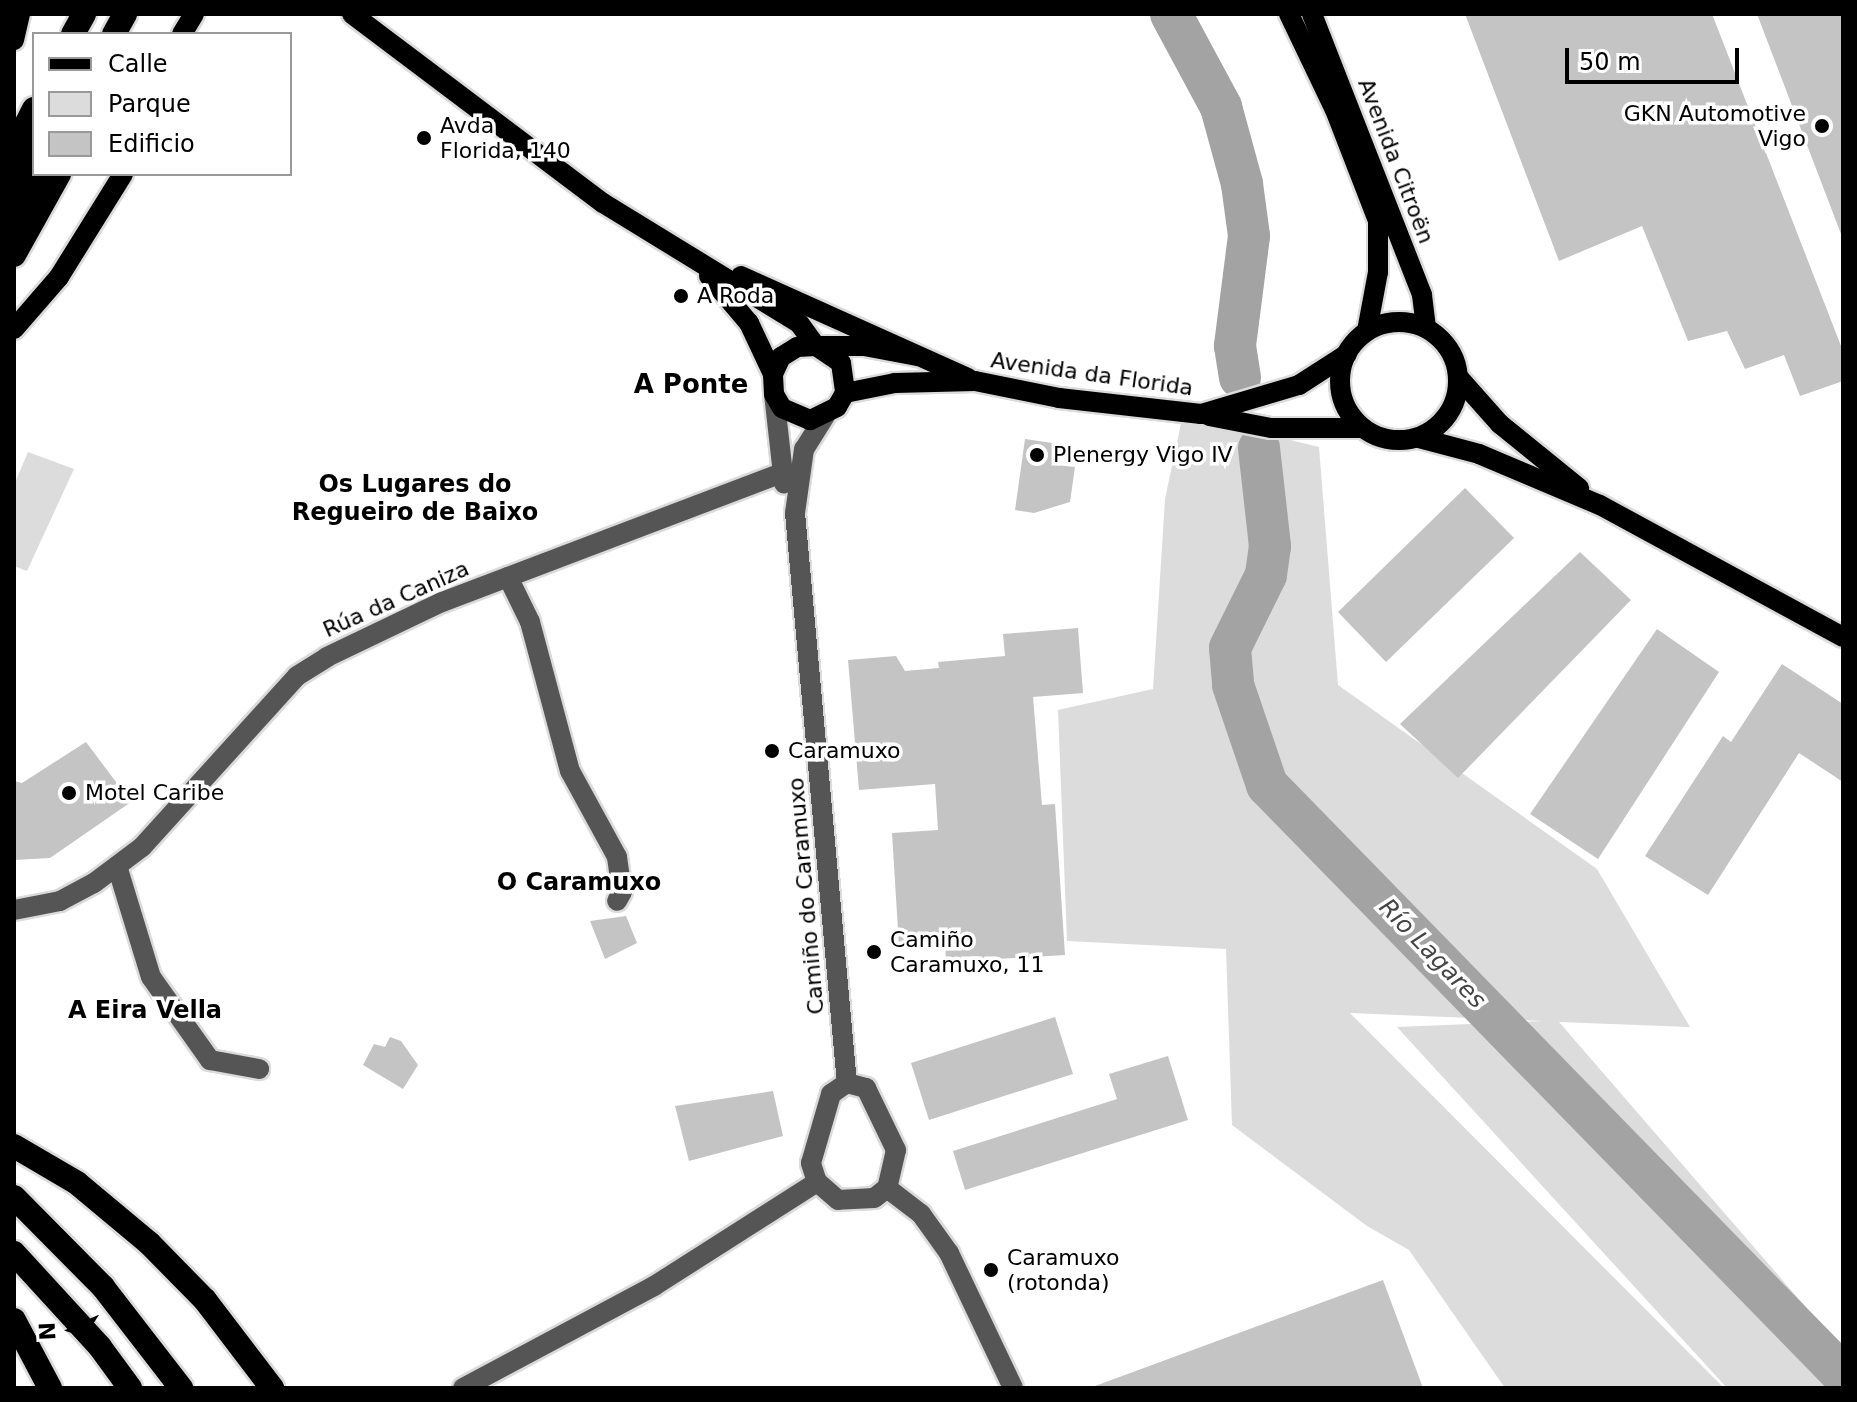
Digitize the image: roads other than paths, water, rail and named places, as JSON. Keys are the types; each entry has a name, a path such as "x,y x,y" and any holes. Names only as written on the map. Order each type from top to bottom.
{"highway":[{"path":"74,32 84,14"},
{"path":"115,32 125,14"},
{"path":"14,148 32,113"},
{"path":"14,184 32,149"},
{"path":"14,219 38,176"},
{"path":"14,255 58,176"},
{"path":"14,1146 77,1183 158,1252 205,1300 272,1388"},
{"path":"14,1197 103,1287 181,1388"},
{"path":"14,1253 100,1347 130,1388"},
{"path":"14,1320 50,1388"}],"main road":[{"path":"14,40 20,14"},
{"path":"183,32 194,14"},
{"name":"Avenida da Florida","path":"352,14 603,203 799,323 816,346 864,346 917,356"},
{"path":"1289,14 1335,110 1378,221 1378,272 1367,331"},
{"name":"Avenida Citroën","path":"1312,14 1422,295 1426,328"},
{"path":"14,329 67,266 122,176"},
{"name":"Avenida da Florida","path":"696,261 975,381 1059,398 1201,414 1271,428 1362,428"},
{"name":"Avenida da Florida","path":"696,261 749,323 774,384"},
{"path":"1600,505 1500,424 1459,378 1454,358 1426,328 1386,323 1367,331 1347,354 1341,394 1362,428 1393,441 1419,438 1479,454 1600,505 1843,637"},
{"path":"816,346 841,363 845,393 825,416 794,417 774,384 781,357 797,347 816,346"},
{"name":"Avenida da Florida","path":"1201,414 1261,400 1299,385 1347,354"},
{"path":"1419,438 1448,415 1459,378"},
{"name":"Avenida da Florida","path":"845,393 895,383 975,381"}],"street":[{"name":"Camiño do Caramuxo","path":"774,384 781,473 795,513"},
{"name":"Camiño do Caramuxo","path":"825,416 804,449 795,513 847,1083"},
{"name":"Rúa da Caniza","path":"14,910 60,901 142,847 297,676 373,632 781,473"},
{"path":"508,577 530,622 570,771 617,857 622,892 617,901"},
{"path":"117,866 151,977 210,1060 259,1069"},
{"path":"847,1083 866,1088 888,1127 896,1150 887,1188 874,1198 838,1200 817,1182 811,1163 814,1142 831,1094 847,1083"},
{"path":"463,1388 654,1286 817,1182"},
{"path":"887,1188 921,1214 949,1253 1013,1388"}],"waterway":[{"name":"Río Lagares","path":"1171,14 1221,107 1242,184 1249,236 1235,346 1240,378"},
{"name":"Río Lagares","path":"1259,448 1270,546 1266,575 1230,648 1233,685 1267,785 1843,1375"}],"place":[{"name":"GKN Automotive Vigo","path":"1822,126"},
{"name":"Avda Florida, 140","path":"424,138"},
{"name":"A Roda","path":"681,296"},
{"name":"Plenergy Vigo IV","path":"1037,455"},
{"name":"Caramuxo","path":"772,751"},
{"name":"Motel Caribe","path":"69,793"},
{"name":"Camiño Caramuxo, 11","path":"874,952"},
{"name":"Caramuxo (rotonda)","path":"991,1270"}],"district":[{"name":"A Ponte","path":"691,385"},
{"name":"Os Lugares do Regueiro de Baixo","path":"415,499"},
{"name":"O Caramuxo","path":"579,883"},
{"name":"A Eira Vella","path":"145,1011"}]}
